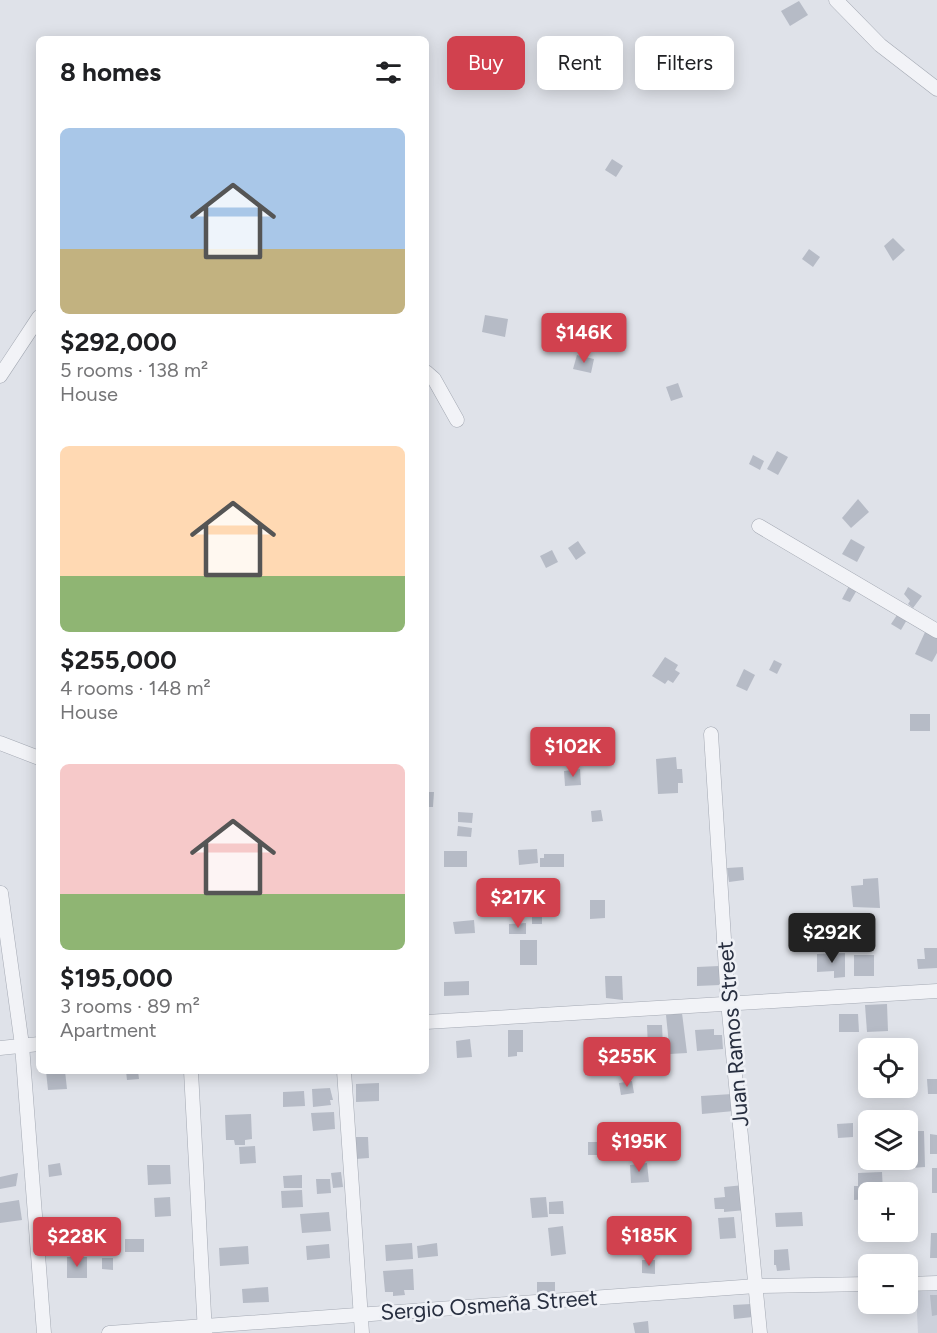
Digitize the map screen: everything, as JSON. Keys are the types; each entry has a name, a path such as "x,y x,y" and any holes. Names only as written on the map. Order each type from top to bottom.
{"street":[{"path":"836,0 880,45 937,89"},
{"path":"0,376 36,322"},
{"path":"429,375 434,379 457,420"},
{"path":"759,526 937,631"},
{"name":"Juan Ramos Street","path":"711,734 728,1002 760,1333"},
{"path":"0,742 36,757"},
{"path":"1,892 22,1045 45,1333"},
{"path":"429,1022 937,991"},
{"path":"0,1048 36,1044"},
{"path":"191,1074 205,1329"},
{"path":"344,1074 362,1333"},
{"path":"918,1284 937,1283"},
{"name":"Sergio Osmeña Street","path":"109,1333 205,1329 361,1314 756,1286 858,1284"}],"shaded area":[{"path":"937,1290 937,1333 918,1333 918,1291"}],"building":[{"path":"799,1 808,15 790,26 781,11"},
{"path":"612,159 623,166 616,177 605,170"},
{"path":"893,238 905,250 893,261 884,246"},
{"path":"809,249 820,257 813,267 802,259"},
{"path":"485,315 508,319 505,337 482,332"},
{"path":"577,355 594,359 591,373 573,369"},
{"path":"678,383 683,397 671,401 666,387"},
{"path":"777,451 788,457 778,475 767,469"},
{"path":"753,455 764,461 760,470 749,464"},
{"path":"858,499 869,512 851,528 842,518"},
{"path":"851,539 865,547 857,562 842,554"},
{"path":"578,541 586,553 576,560 568,548"},
{"path":"552,550 558,562 546,568 540,556"},
{"path":"849,586 857,590 850,602 842,599"},
{"path":"908,587 922,596 913,608 908,604 910,601 904,594"},
{"path":"899,612 908,618 901,630 891,624"},
{"path":"926,630 937,635 937,653 932,662 915,654"},
{"path":"665,657 678,665 675,670 680,673 673,683 668,680 665,684 652,676"},
{"path":"774,660 782,664 777,674 769,670"},
{"path":"744,669 755,675 747,691 736,686"},
{"path":"910,714 930,714 930,731 910,731"},
{"path":"676,757 677,769 682,769 683,783 678,783 678,793 658,794 656,759"},
{"path":"580,769 581,785 565,786 564,771"},
{"path":"429,792 434,792 433,807 429,807"},
{"path":"601,810 603,821 592,822 591,811"},
{"path":"458,812 473,813 472,823 458,822"},
{"path":"458,826 472,828 471,837 457,836"},
{"path":"537,849 538,863 519,865 518,850"},
{"path":"444,851 467,851 467,867 444,867"},
{"path":"544,854 564,854 564,867 540,867 540,858 544,858"},
{"path":"743,867 744,880 729,882 727,868"},
{"path":"878,878 880,908 853,907 851,886 863,885 863,879"},
{"path":"534,884 550,885 550,896 534,895"},
{"path":"514,887 516,899 499,901 498,889"},
{"path":"590,900 605,900 605,918 590,919"},
{"path":"532,909 542,909 542,924 532,924"},
{"path":"474,920 475,933 455,934 453,922"},
{"path":"526,923 526,934 509,934 509,924"},
{"path":"520,940 537,940 537,965 520,965"},
{"path":"924,948 937,948 937,968 918,969 917,959 925,959"},
{"path":"845,953 845,977 834,978 834,971 817,972 817,954"},
{"path":"854,955 874,955 874,976 854,976"},
{"path":"719,966 720,985 697,986 697,967"},
{"path":"605,976 622,976 623,1000 606,998"},
{"path":"469,981 469,995 444,996 444,982"},
{"path":"887,1004 888,1031 867,1032 865,1005"},
{"path":"682,1013 687,1053 670,1054 666,1015"},
{"path":"839,1014 858,1014 859,1032 839,1032"},
{"path":"647,1025 662,1025 663,1047 648,1048"},
{"path":"714,1029 714,1035 722,1035 723,1049 697,1051 695,1030"},
{"path":"508,1030 523,1030 523,1052 517,1052 517,1056 508,1057"},
{"path":"470,1039 472,1057 457,1058 456,1041"},
{"path":"46,1074 65,1074 67,1089 48,1090"},
{"path":"126,1074 138,1074 139,1079 127,1080"},
{"path":"927,1079 937,1079 937,1094 928,1094"},
{"path":"632,1081 634,1093 621,1095 619,1083"},
{"path":"379,1083 379,1101 356,1102 356,1084"},
{"path":"330,1088 333,1100 330,1100 331,1105 313,1107 312,1089"},
{"path":"304,1091 305,1106 283,1107 283,1092"},
{"path":"732,1094 734,1111 702,1114 701,1096"},
{"path":"334,1112 335,1129 313,1131 311,1113"},
{"path":"251,1114 252,1139 245,1140 245,1145 235,1145 234,1140 226,1140 225,1115"},
{"path":"853,1123 853,1137 838,1138 837,1124"},
{"path":"918,1131 924,1131 925,1167 918,1168"},
{"path":"930,1134 937,1135 937,1154 930,1154"},
{"path":"354,1137 368,1137 369,1158 355,1159"},
{"path":"588,1142 600,1142 600,1155 588,1155"},
{"path":"255,1146 256,1163 240,1164 239,1147"},
{"path":"60,1163 62,1175 49,1177 48,1165"},
{"path":"647,1163 649,1182 631,1183 630,1165"},
{"path":"147,1165 170,1165 171,1184 148,1185"},
{"path":"932,1168 937,1168 937,1193 932,1193"},
{"path":"341,1172 343,1187 333,1188 331,1173"},
{"path":"882,1172 882,1182 858,1182 858,1173"},
{"path":"18,1173 16,1186 0,1189 0,1177"},
{"path":"302,1175 302,1188 284,1188 283,1176"},
{"path":"316,1179 330,1179 331,1193 317,1194"},
{"path":"744,1185 746,1210 724,1212 724,1209 715,1209 714,1198 725,1197 724,1187"},
{"path":"854,1186 858,1186 858,1200 854,1200"},
{"path":"302,1190 303,1207 282,1208 281,1191"},
{"path":"170,1197 171,1216 155,1217 154,1198"},
{"path":"546,1197 548,1217 532,1218 530,1198"},
{"path":"19,1200 22,1220 0,1223 0,1203"},
{"path":"563,1201 564,1214 549,1214 549,1202"},
{"path":"329,1212 331,1231 302,1233 300,1214"},
{"path":"802,1212 803,1226 776,1227 775,1213"},
{"path":"734,1217 736,1238 720,1239 718,1218"},
{"path":"631,1220 652,1221 652,1235 631,1235"},
{"path":"563,1226 566,1254 551,1256 548,1228"},
{"path":"931,1233 937,1233 937,1258 930,1258"},
{"path":"125,1239 144,1239 144,1252 125,1252"},
{"path":"412,1243 413,1259 386,1261 385,1245"},
{"path":"437,1243 438,1256 418,1258 417,1246"},
{"path":"329,1244 330,1258 307,1260 306,1246"},
{"path":"248,1246 249,1264 220,1266 219,1248"},
{"path":"788,1249 790,1270 777,1271 774,1265 774,1250"},
{"path":"67,1257 87,1257 87,1278 67,1278"},
{"path":"102,1258 113,1258 113,1270 102,1269"},
{"path":"642,1260 655,1260 655,1274 642,1273"},
{"path":"413,1269 414,1290 404,1290 405,1295 393,1296 393,1292 385,1292 383,1271"},
{"path":"537,1282 555,1282 555,1293 537,1294"},
{"path":"268,1287 269,1302 243,1303 242,1289"},
{"path":"930,1295 937,1295 937,1315 932,1316"},
{"path":"751,1304 753,1317 734,1319 733,1305"},
{"path":"648,1321 649,1333 635,1333 633,1323"}]}
